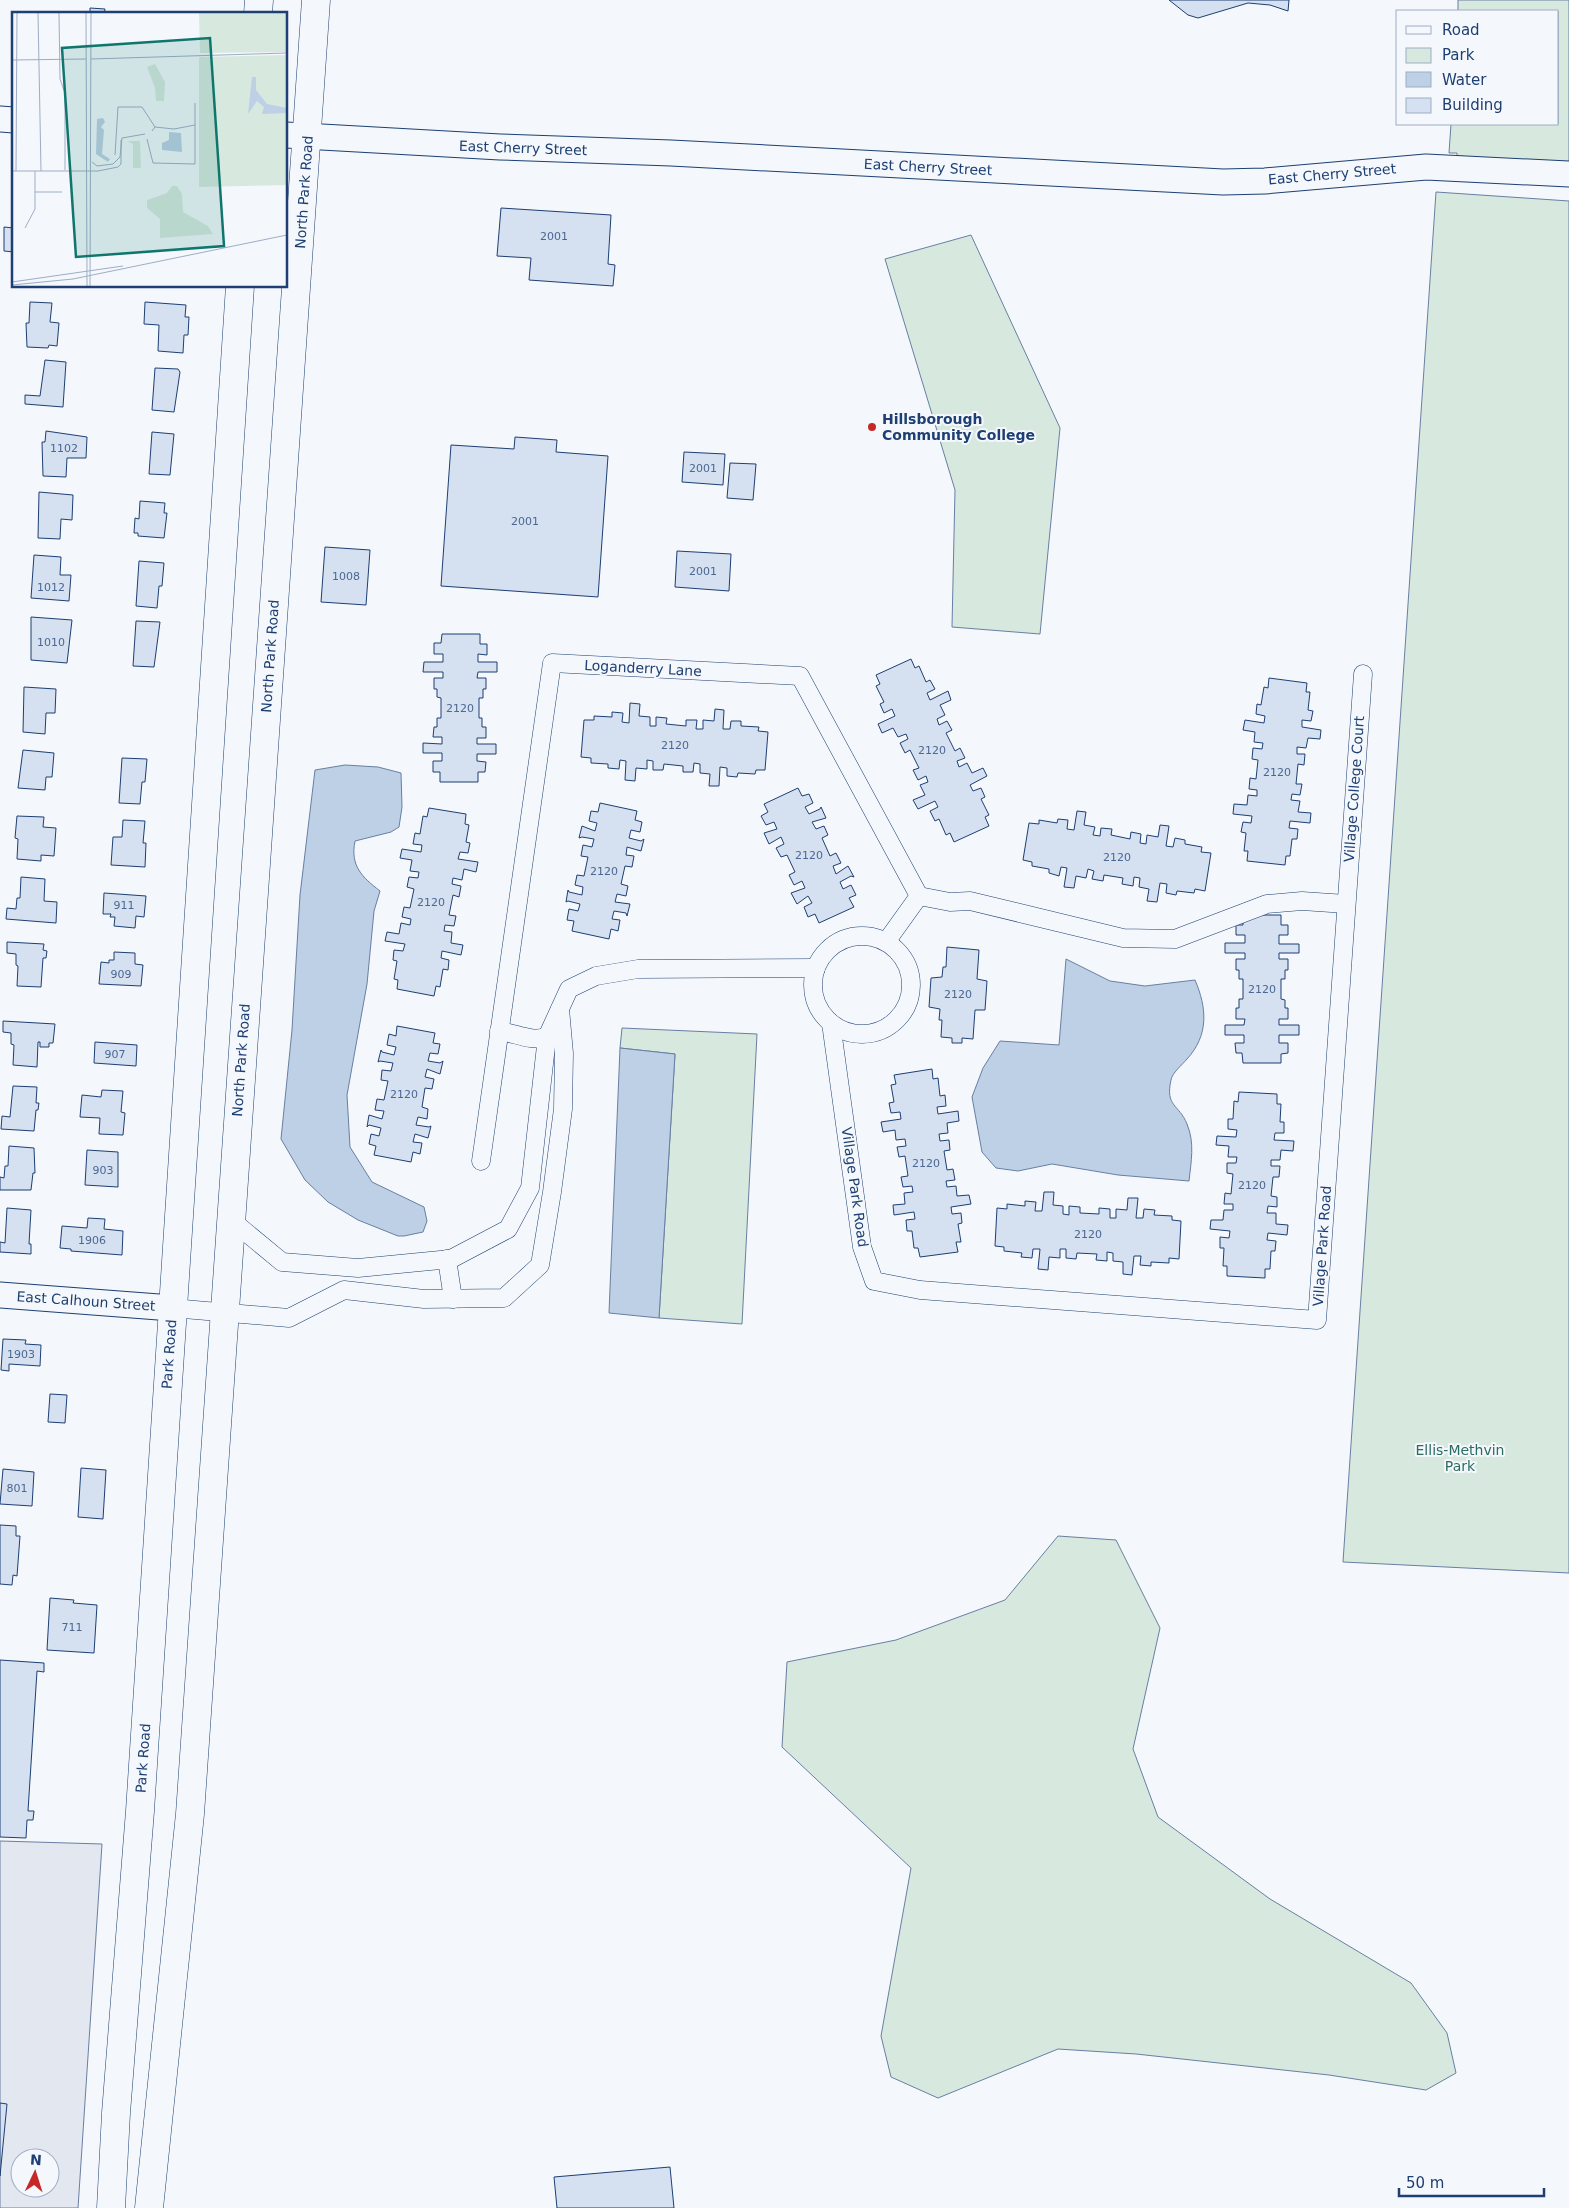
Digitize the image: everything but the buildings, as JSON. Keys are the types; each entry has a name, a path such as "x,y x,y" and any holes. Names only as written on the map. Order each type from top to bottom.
{"main road":[{"name":"North Park Road","path":"288,281 297,135 316,0"},
{"path":"172,1308 240,288"},
{"name":"North Park Road","path":"224,1312 288,288"},
{"name":"Park Road","path":"111,2208 116,2113 140,1811 172,1308"},
{"path":"149,2208 190,1814 224,1312"}],"street":[{"name":"East Cherry Street","path":"297,135 490,147 671,153 1223,182 1265,181 1426,167 1569,174"},
{"name":"Loganderry Lane","path":"481,1161 552,663 800,676 919,896"},
{"name":"Village College Court","path":"1346,904 1363,674"},
{"path":"886,942 919,896 950,902 970,901 1123,938 1175,938 1267,904 1302,901 1346,904"},
{"name":"Village Park Road","path":"832,1023 862,1247 874,1281 920,1290 1317,1320 1346,904"},
{"path":"862,935 878,938 886,942 903,958 910,973 911,989 907,1004 899,1018 886,1028 870,1034 854,1034 838,1028 826,1018 816,1005 812,989 820,958 831,946 846,938 862,935"},
{"path":"230,1219 282,1262 358,1268 447,1259 508,1228 530,1188 547,1037 569,988 596,976 638,969 816,968"},
{"path":"172,1308 289,1318 344,1290 424,1299 504,1298 540,1265 551,1200 562,1109 564,1053 560,1009"},
{"path":"499,1031 524,1038 547,1037"},
{"path":"526,1196 551,1200"},
{"path":"447,1259 453,1299"},
{"path":"344,1290 345,1267"},
{"name":"East Calhoun Street","path":"0,1295 172,1308"}],"green space":[{"path":"1458,0 1569,0 1569,163 1457,156 1457,153 1449,153 1451,125 1559,125 1559,10 1458,10"},
{"name":"Ellis-Methvin Park","path":"1436,192 1569,201 1569,1573 1343,1562"},
{"path":"971,235 1060,428 1040,634 952,627 955,490 885,259"},
{"path":"622,1028 757,1034 742,1324 659,1318 675,1054 620,1048"},
{"path":"1058,1536 1116,1540 1160,1628 1133,1749 1158,1817 1270,1899 1411,1983 1447,2033 1456,2073 1426,2090 1329,2075 1136,2054 1058,2049 938,2098 891,2077 881,2036 911,1868 782,1747 787,1662 896,1640 1005,1600"}],"shaded area":[{"path":"0,1841 102,1844 78,2208 0,2208"}],"water":[{"path":"345,765 378,767 401,773 402,807 399,827 391,832 355,841 354,857 359,870 380,891 374,911 367,984 347,1095 350,1147 372,1182 424,1207 427,1221 423,1232 404,1236 398,1236 358,1220 328,1202 305,1180 281,1139 292,1030 300,895 315,770"},
{"path":"1066,959 1110,981 1145,986 1195,980 1204,1011 1202,1031 1194,1050 1173,1075 1170,1089 1171,1101 1184,1117 1191,1138 1192,1152 1189,1181 1118,1175 1052,1164 1018,1171 996,1168 982,1152 972,1097 983,1068 1000,1041 1059,1045"},
{"path":"620,1048 675,1054 659,1318 609,1313"}],"place":[{"name":"Hillsborough Community College","path":"872,427"}]}
